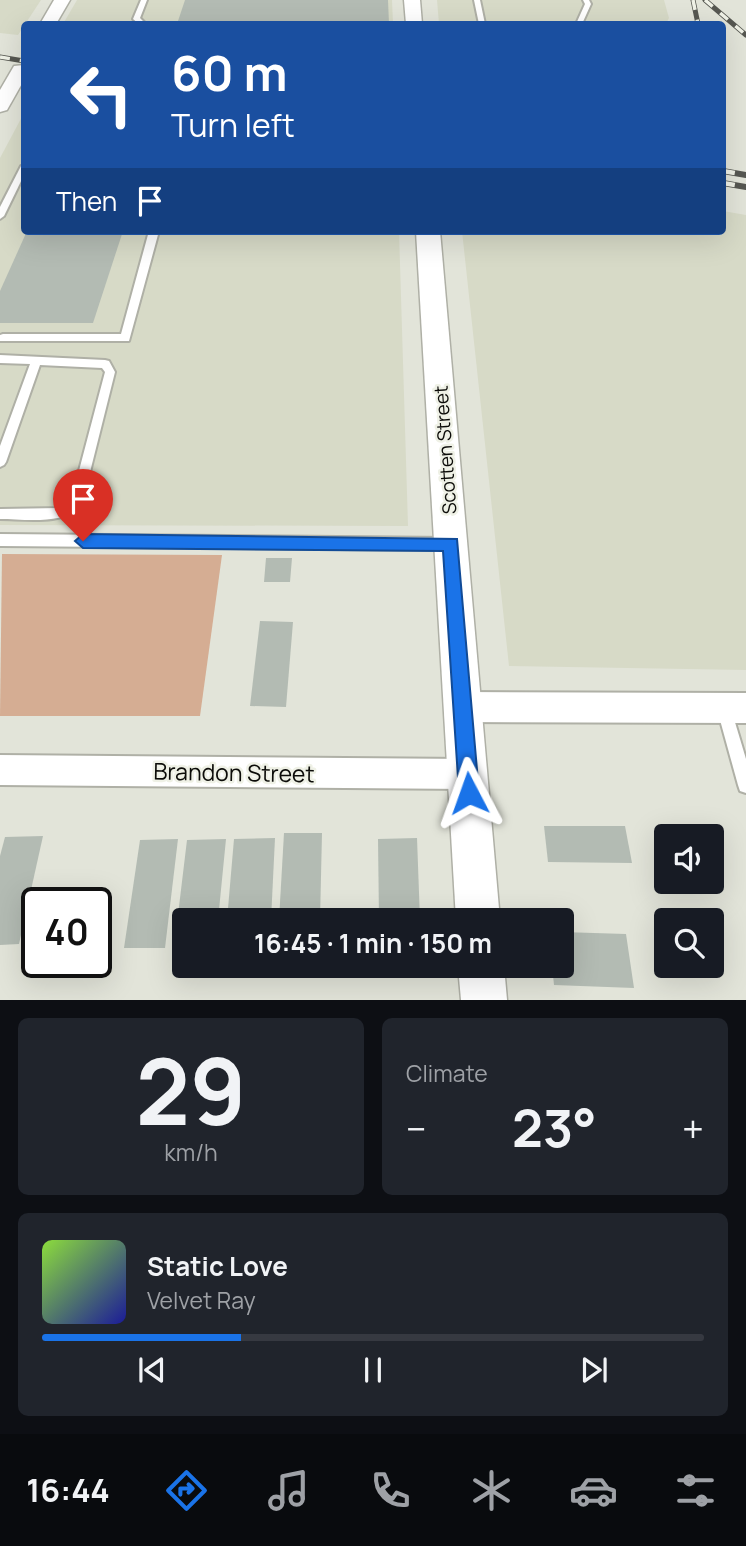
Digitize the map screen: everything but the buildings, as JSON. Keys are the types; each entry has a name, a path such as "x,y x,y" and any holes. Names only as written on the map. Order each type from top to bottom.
{"street":[{"path":"50,21 62,0"},
{"path":"412,0 414,21"},
{"path":"0,106 20,70"},
{"name":"Scotten Street","path":"428,235 477,908"},
{"path":"464,707 735,708"},
{"name":"Brandon Street","path":"0,770 468,774"},
{"path":"482,978 484,1000"}],"lane":[{"path":"139,21 136,19 144,0"},
{"path":"477,0 481,21"},
{"path":"580,21 588,4 586,0"},
{"path":"0,216 21,175"},
{"path":"1,338 125,338 153,235"},
{"path":"0,359 105,365 110,372 76,504 62,513 0,514"},
{"path":"0,462 36,362"},
{"path":"0,540 451,544"},
{"path":"735,708 746,785"}],"shaded area":[{"path":"0,0 41,0 27,21 21,21 18,35 0,33"},
{"path":"77,0 392,0 393,21 65,21"},
{"path":"437,0 664,0 669,18 668,21 439,21"},
{"path":"21,119 21,235 399,235 408,526 0,525 0,158"},
{"path":"726,212 746,215 746,670 509,666 462,235 726,235"},
{"path":"2,554 222,555 200,716 0,716"}],"railway":[{"path":"693,0 697,21"},
{"path":"705,0 746,35"},
{"path":"0,57 21,60"},
{"path":"726,172 746,175"},
{"path":"726,184 746,187"}],"route":[{"path":"83,541 451,544 469,793"}]}
